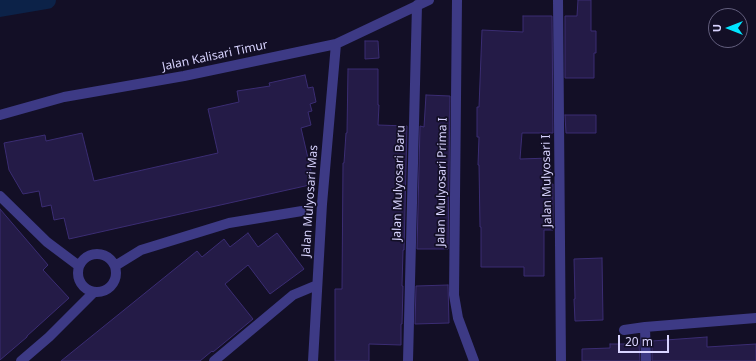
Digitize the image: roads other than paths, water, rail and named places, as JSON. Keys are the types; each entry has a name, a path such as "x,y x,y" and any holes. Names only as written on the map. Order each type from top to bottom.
{"street":[{"name":"Jalan Kalisari Timur","path":"0,115 64,97 184,76 336,44 429,0"},
{"name":"Jalan Mulyosari Prima I","path":"457,0 454,295 458,318 474,361"},
{"name":"Jalan Mulyosari I","path":"558,0 561,361"},
{"name":"Jalan Mulyosari Baru","path":"408,361 417,5"},
{"name":"Jalan Mulyosari Mas","path":"313,361 323,197 336,44"},
{"path":"0,196 47,242 79,266"},
{"path":"115,266 141,250 229,223 302,211"},
{"path":"91,254 103,254 108,257 115,266 117,273 116,280 107,290 100,292 87,290 82,286 78,279 77,272 79,266 82,261 91,254"},
{"path":"214,361 293,295 317,285"},
{"path":"22,361 49,337 94,292"},
{"path":"624,330 756,318"},
{"path":"645,327 646,361"}],"waterway":[{"path":"0,8 47,0"}]}
